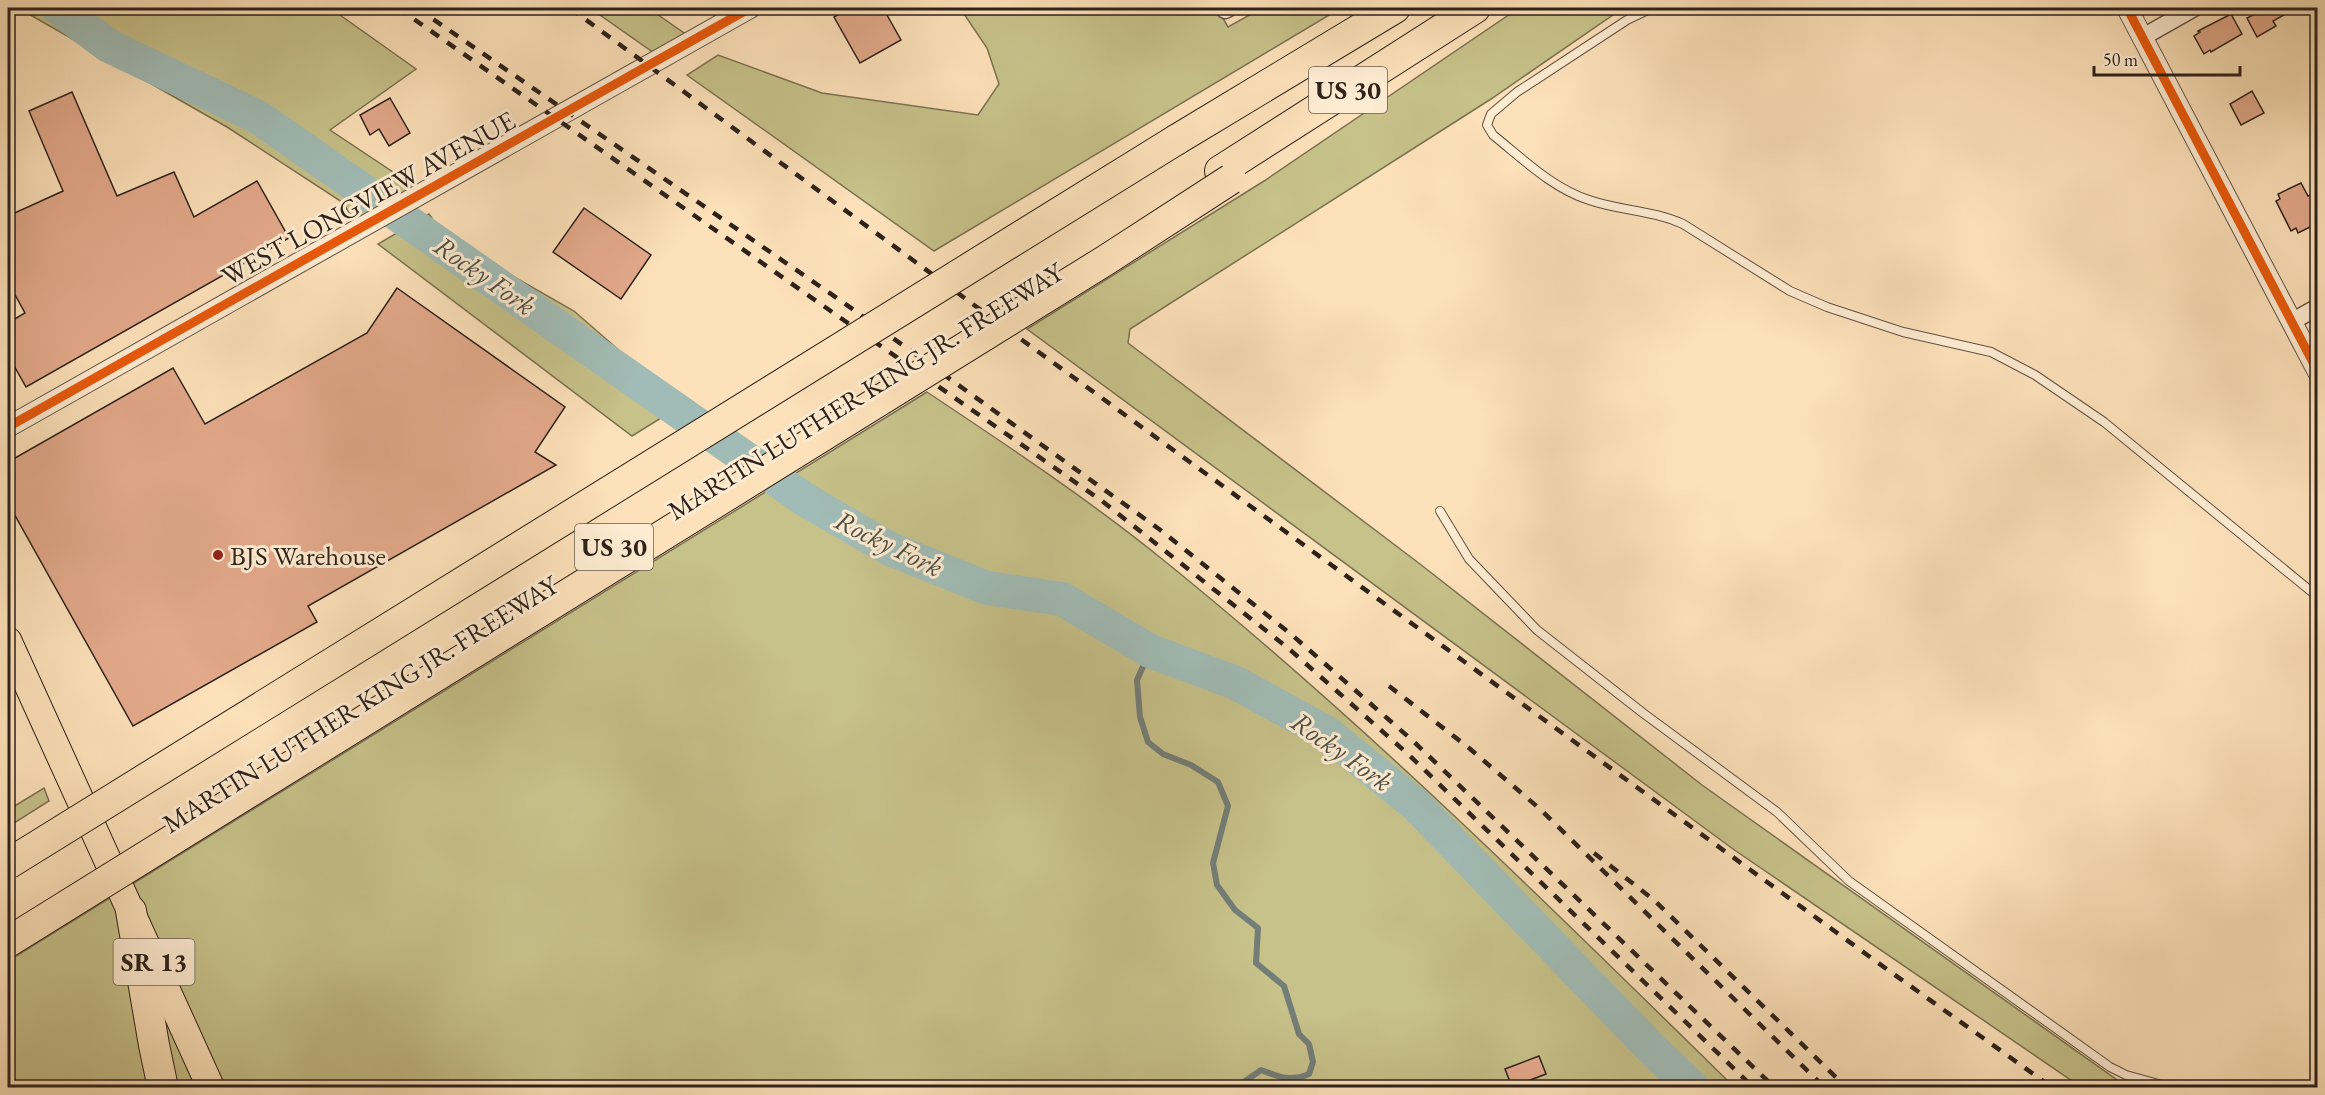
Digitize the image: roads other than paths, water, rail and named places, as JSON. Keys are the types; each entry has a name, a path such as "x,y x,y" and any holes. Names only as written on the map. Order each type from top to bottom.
{"highway":[{"name":"MARTIN LUTHER KING JR. FREEWAY","path":"8,864 1169,135 1265,85 1395,8"},
{"name":"MARTIN LUTHER KING JR. FREEWAY","path":"8,923 1225,175 1350,88 1475,8"},
{"path":"8,846 1169,135"},
{"path":"8,942 1086,272 1225,175"},
{"name":"SR 13","path":"8,641 211,1088"},
{"path":"130,911 163,1088"}],"street":[{"name":"WEST LONGVIEW AVENUE","path":"8,426 750,8"},
{"path":"2127,8 2318,372"},
{"path":"2143,37 2194,8"},
{"path":"2291,321 2318,307"}],"lane":[{"path":"1652,8 1619,26 1517,92 1491,114 1487,125 1493,135 1557,186 1592,201 1665,216 1683,224 1790,291 1827,307 1880,325 1991,352 2035,375 2104,422 2318,597"},
{"path":"1440,511 1469,559 1537,630 1635,707 1777,812 1850,881 2110,1067 2126,1075 2173,1088"}],"waterway":[{"name":"Rocky Fork","path":"58,8 109,46 258,117 804,499 890,549 987,588 1062,599 1150,651 1236,683 1327,733 1416,805 1652,1049 1693,1088"},
{"path":"1150,651 1137,680 1140,717 1148,742 1163,754 1191,765 1218,782 1228,806 1213,863 1217,885 1235,910 1258,928 1256,963 1284,986 1299,1034 1309,1044 1313,1062 1309,1074 1296,1078 1261,1070 1244,1082 1241,1088"}],"railway":[{"path":"398,8 1102,501 1288,648 1408,754 1754,1088"},
{"path":"417,8 844,303 1159,529 1292,635 1412,740 1775,1088"},
{"path":"570,8 974,305 2053,1088"},
{"path":"1389,686 1469,748 1540,809 1825,1088"},
{"path":"1594,853 1654,900 1847,1088"}],"place":[{"name":"BJS Warehouse","path":"218,555"}]}
